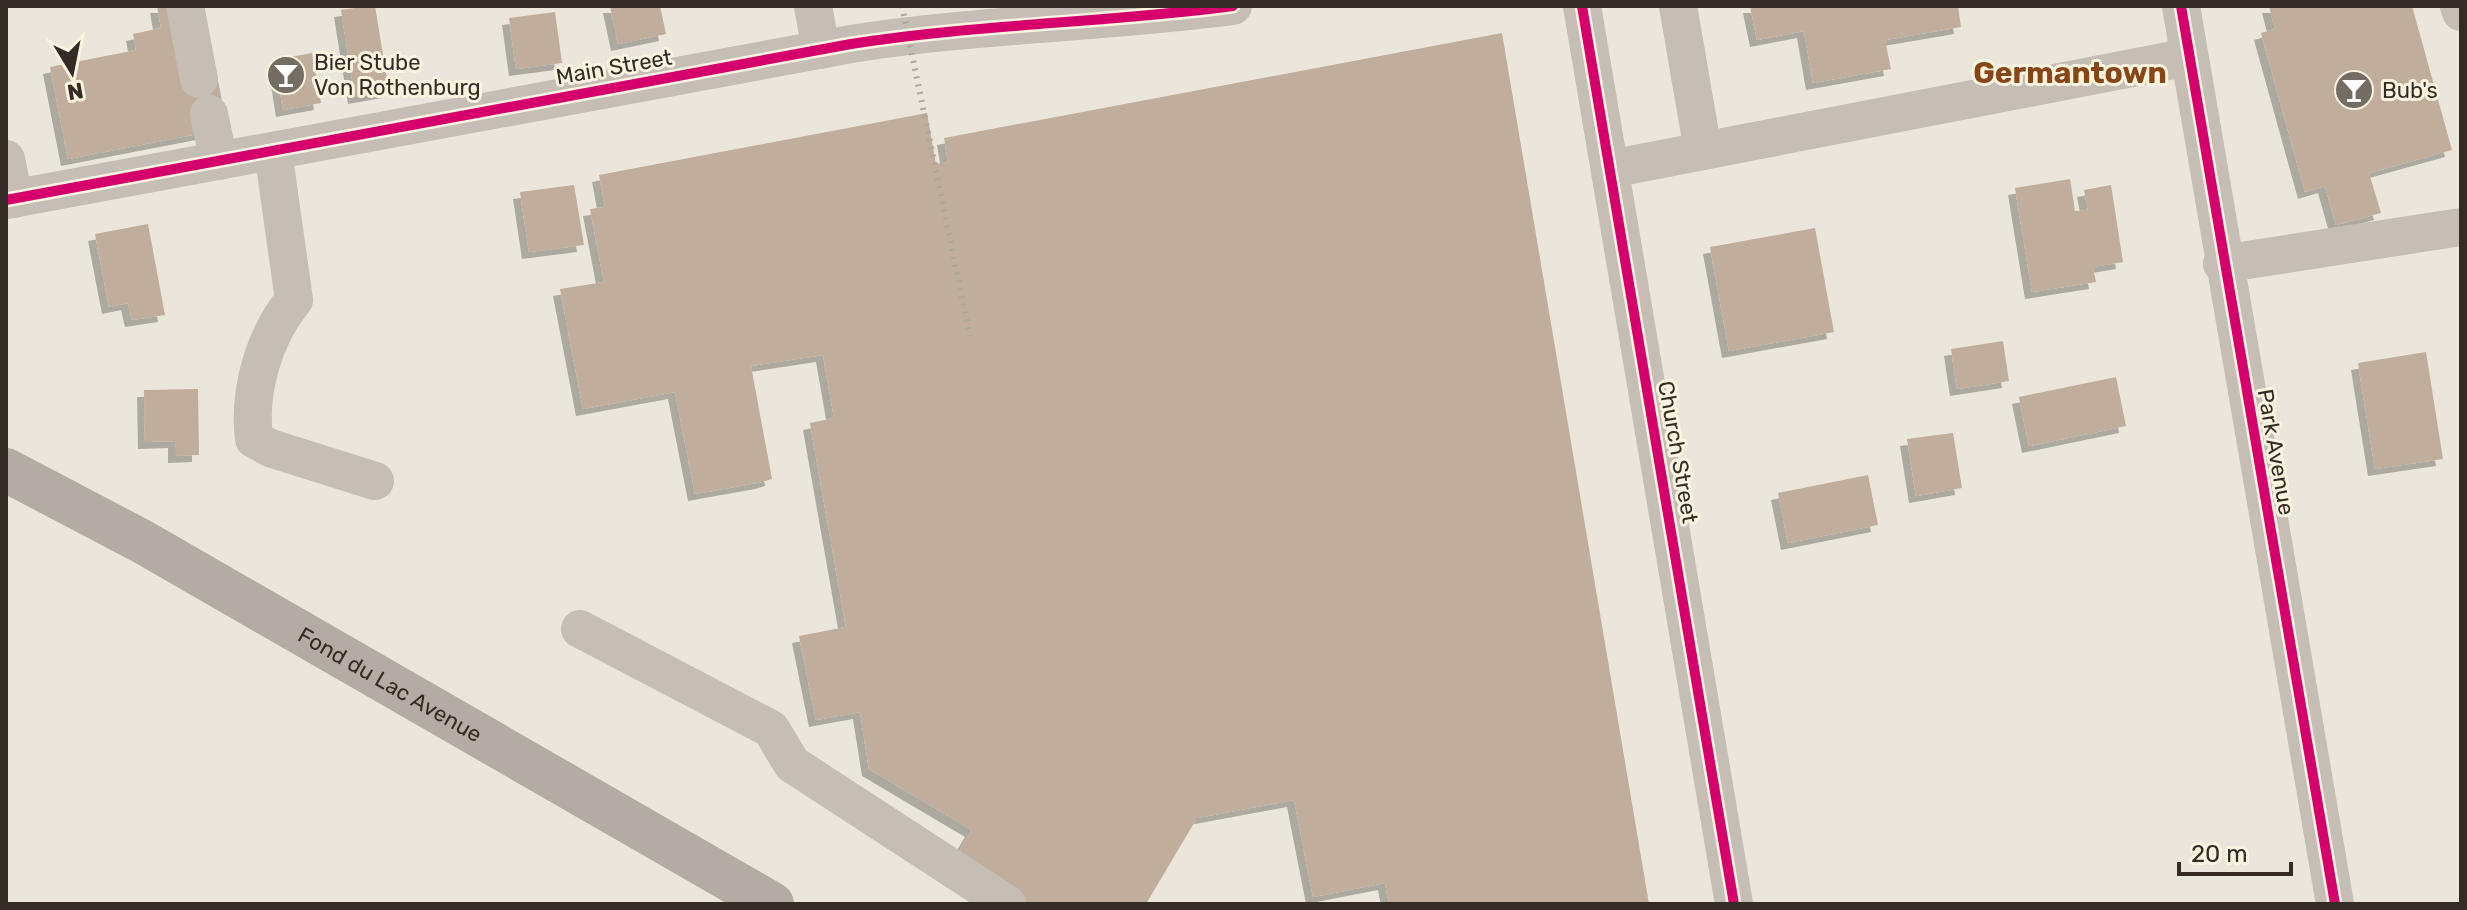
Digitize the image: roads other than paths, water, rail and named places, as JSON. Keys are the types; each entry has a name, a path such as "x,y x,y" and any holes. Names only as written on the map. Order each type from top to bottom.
{"main road":[{"name":"Fond du Lac Avenue","path":"6,470 157,550 772,904"}],"street":[{"path":"185,6 219,161"},
{"path":"813,6 821,50"},
{"name":"Main Street","path":"10,200 908,35 1233,6"},
{"name":"Church Street","path":"1582,6 1734,904"},
{"path":"1678,6 1703,151"},
{"name":"Park Avenue","path":"2181,6 2222,264 2335,904"},
{"path":"2459,6 2461,12"},
{"path":"1610,169 2189,57"},
{"path":"273,151 294,300 277,320 257,378 251,417 254,439 270,448 375,481"},
{"path":"6,159 10,200"},
{"path":"2222,264 2461,227"},
{"path":"580,629 771,729 792,764 1007,904"}],"railway":[{"path":"902,6 970,336"}],"place":[{"name":"Bier Stube Von Rothenburg","path":"286,75"},
{"name":"Bub's","path":"2354,90"}],"district":[{"name":"Germantown","path":"2070,73"}]}
